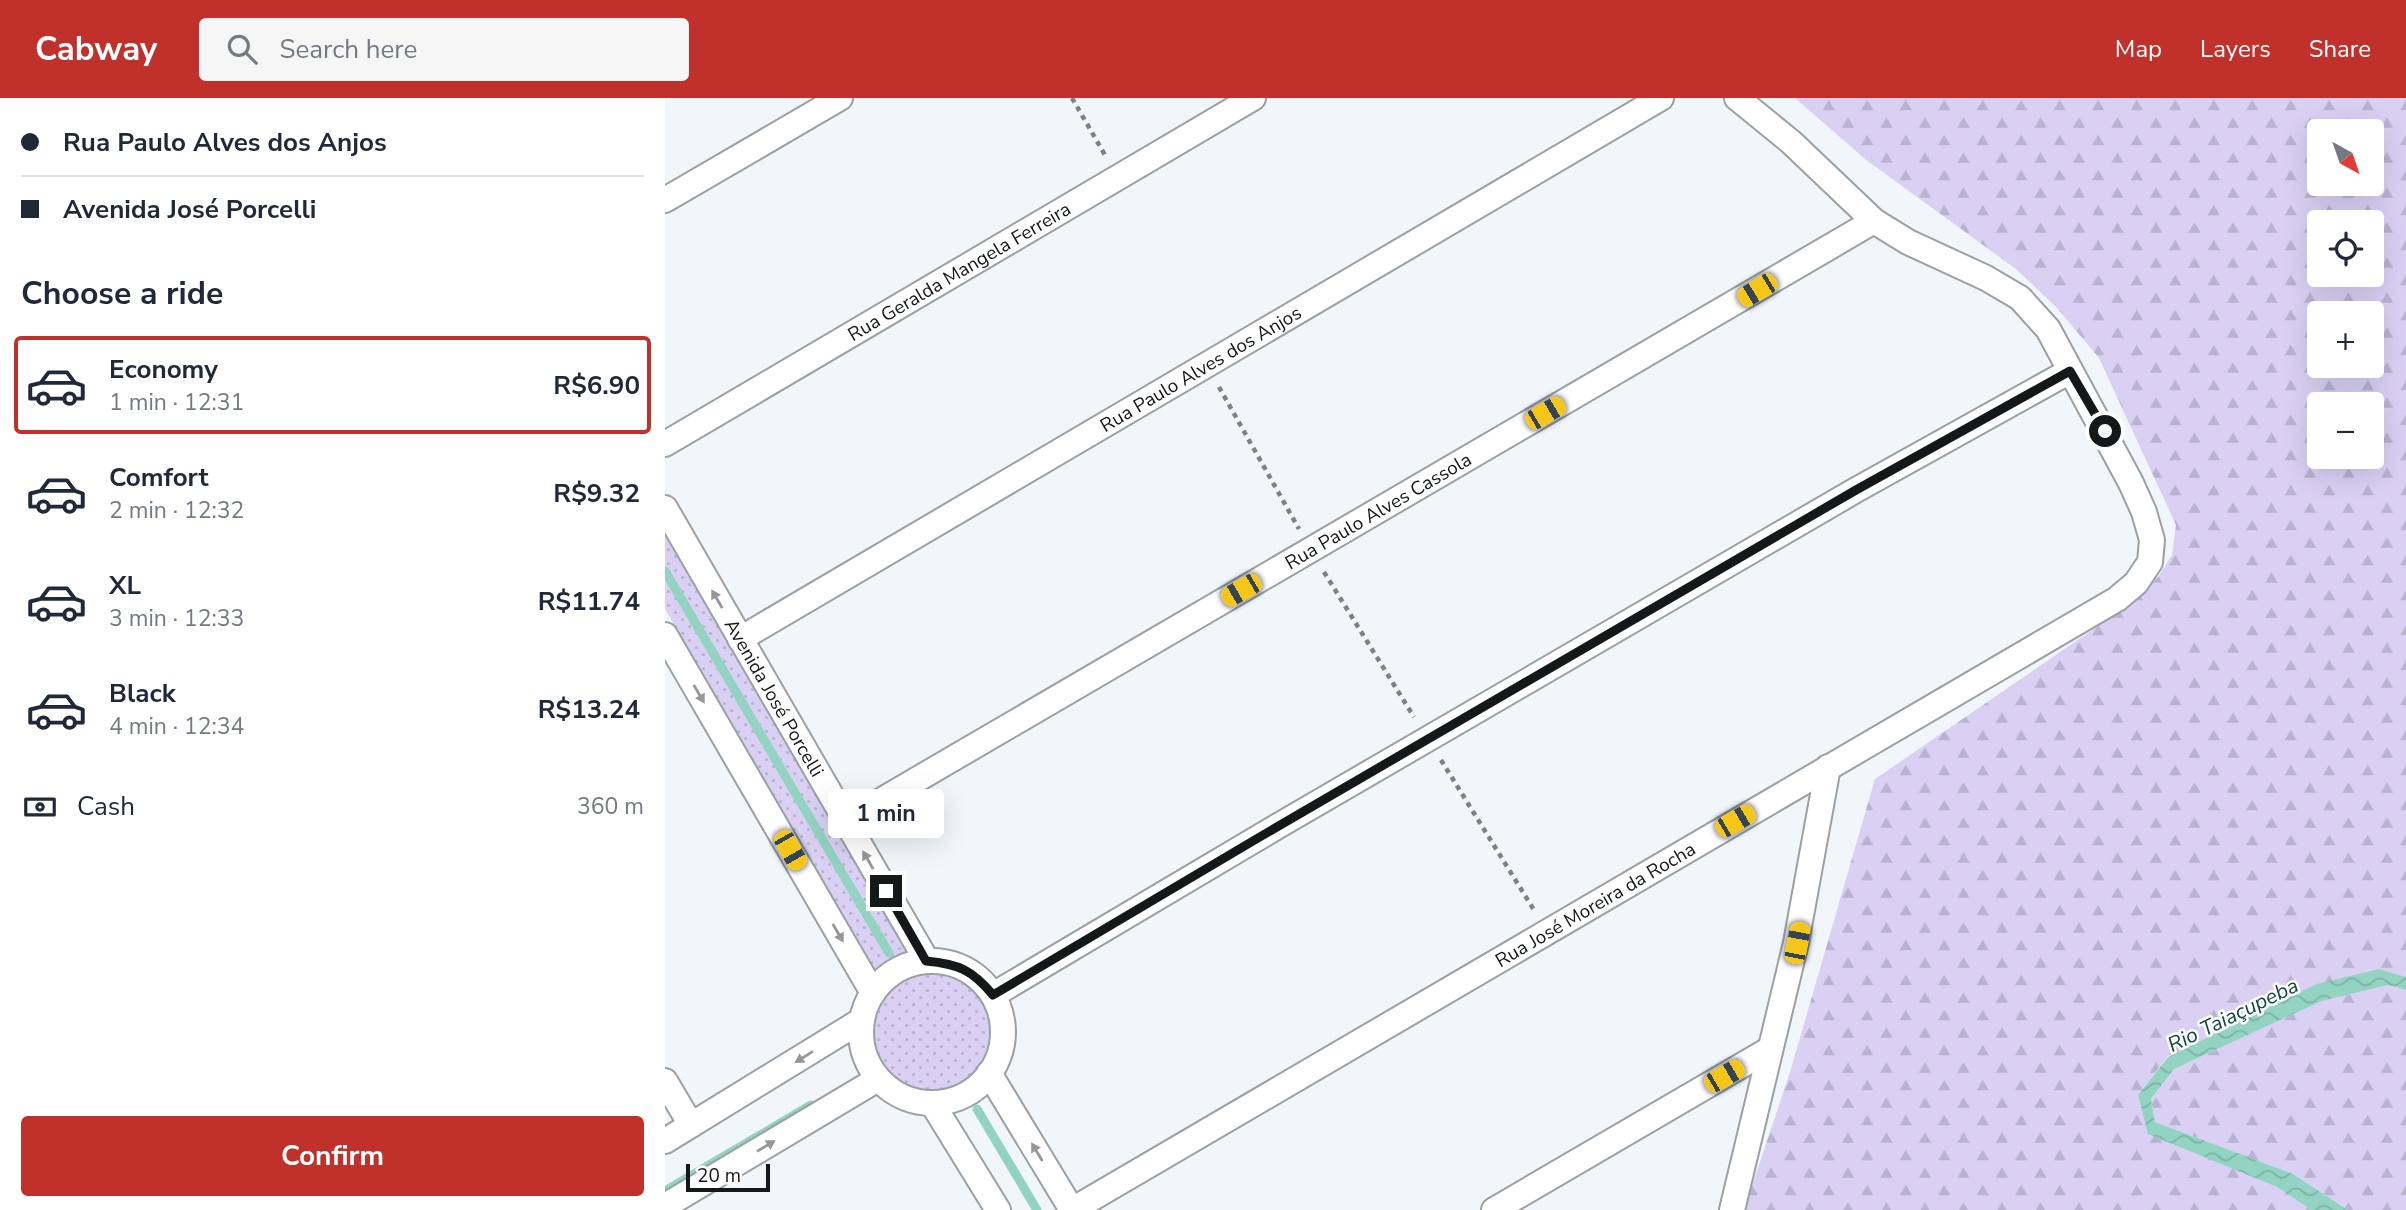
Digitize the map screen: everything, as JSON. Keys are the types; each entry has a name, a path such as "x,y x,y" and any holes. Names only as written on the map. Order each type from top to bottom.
{"street":[{"path":"665,200 840,98"},
{"name":"Rua Geralda Mangela Ferreira","path":"665,444 1253,98"},
{"name":"Rua Paulo Alves dos Anjos","path":"740,639 1661,98"},
{"path":"993,995 1856,490 2070,371 2048,329 2019,298 1986,278 1908,242 1874,221 1791,142 1737,98"},
{"name":"Rua Paulo Alves Cassola","path":"846,821 1874,221"},
{"name":"Rua José Moreira da Rocha","path":"1072,1210 2117,599 2136,583 2150,562 2153,540 2131,483 2070,371"},
{"name":"Avenida José Porcelli","path":"665,508 926,961"},
{"path":"665,635 873,993"},
{"path":"1732,1210 1797,943 1828,766"},
{"path":"926,961 951,963 982,981 993,995 1002,1019 1002,1045 989,1073 967,1094 932,1103 912,1100 894,1092 878,1079 867,1061 861,1041 862,1020 873,993 883,981 903,967 926,961"},
{"path":"665,1141 862,1020"},
{"path":"1494,1210 1770,1049"},
{"path":"989,1073 1072,1210"},
{"path":"665,1206 878,1079"},
{"path":"665,1081 691,1125"},
{"path":"932,1103 998,1210"}],"path":[{"path":"1073,98 1118,178"},
{"path":"1207,364 1310,549 1547,931"}],"green space":[{"path":"1795,98 2406,98 2406,977 2379,969 2168,1056 2138,1095 2149,1134 2277,1187 2311,1210 1744,1210 1791,1069 1875,779 2136,600 2158,577 2172,555 2176,525 2099,358 2057,308 2016,269 1865,159"},
{"path":"665,534 908,952 876,971 665,609"},
{"path":"931,971 955,976 974,990 988,1009 993,1033 988,1057 974,1076 955,1090 931,1095 907,1090 888,1076 874,1057 869,1033 874,1009 888,990 907,976"},
{"path":"2388,985 2406,990 2406,1210 2348,1210 2293,1174 2155,1122 2151,1099 2174,1069 2322,1001"}],"water":[{"path":"2379,969 2406,977 2406,990 2388,985 2322,1001 2174,1069 2151,1099 2155,1122 2293,1174 2348,1210 2311,1210 2277,1187 2148,1134 2138,1095 2168,1057 2317,984"}],"waterway":[{"path":"665,571 889,953"},
{"path":"665,1191 811,1105"},
{"path":"977,1109 1037,1210"}],"route":[{"path":"886,891 926,961 951,963 967,970 982,981 993,995 1856,490 2070,371 2105,431"}],"water label":[{"name":"Rio Taiaçupeba","path":"2233,1015"}]}
